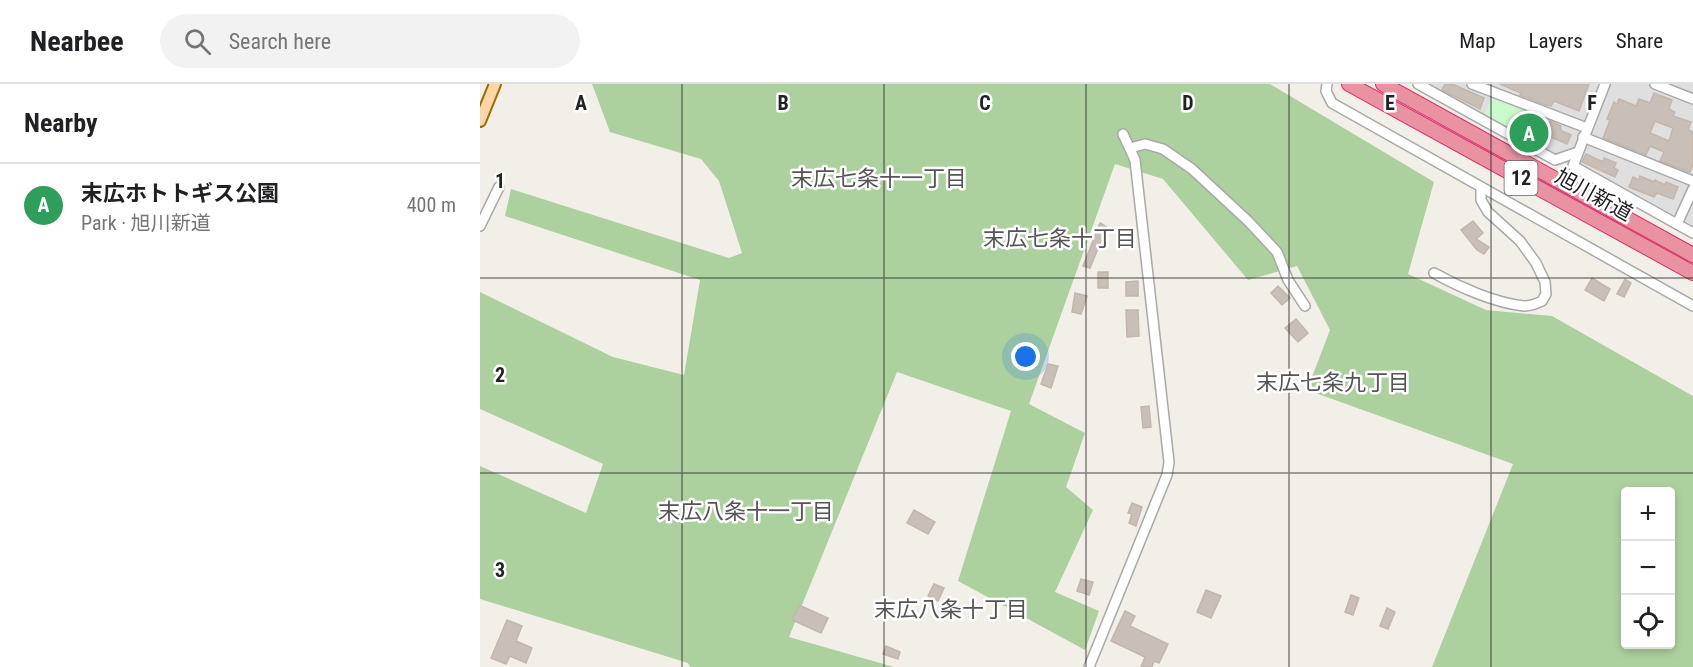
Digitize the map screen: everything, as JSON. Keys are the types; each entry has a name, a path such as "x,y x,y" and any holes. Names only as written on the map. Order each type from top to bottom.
{"highway":[{"name":"旭川新道","path":"1349,84 1693,273"},
{"name":"旭川新道","path":"1383,84 1693,255"}],"main road":[{"path":"480,122 495,84"}],"street":[{"path":"1328,84 1326,92 1332,103 1693,306"},
{"path":"1418,84 1555,160 1578,152"},
{"path":"1472,84 1693,181"},
{"path":"1605,84 1573,166 1693,233"},
{"path":"1655,84 1693,99"},
{"path":"1089,667 1167,475 1169,462 1135,160 1123,134"},
{"path":"1130,148 1145,144 1163,149 1192,169 1248,221 1277,252 1288,280 1305,306"},
{"path":"480,226 499,187"},
{"path":"1434,273 1455,285 1506,302 1526,306 1542,301 1546,294 1545,282 1536,262 1520,241 1488,212 1481,200 1481,188"},
{"path":"1677,225 1693,189"},
{"path":"1622,216 1629,199"}],"shaded area":[{"path":"1422,84 1693,84 1693,233"}],"green space":[{"path":"592,84 1270,84 1434,182 1408,274 1486,310 1552,316 1693,396 1693,667 1432,667 1513,464 1307,390 1330,330 1297,266 1248,280 1163,179 1115,164 1029,404 1085,433 1066,487 1093,510 1055,592 1099,611 1085,650 958,581 1011,411 897,372 789,637 894,667 690,667 688,663 480,599 480,466 586,513 603,464 480,409 480,292 613,357 684,375 700,280 505,216 511,189 729,258 742,253 719,181 701,159 610,132"},
{"path":"1492,97 1548,120 1539,146 1484,116"}],"building":[{"path":"1445,84 1452,84 1484,98 1480,109 1442,90"},
{"path":"1500,84 1589,84 1579,111 1554,101 1551,106 1546,105"},
{"path":"1654,93 1672,100 1669,109 1675,112 1673,116 1691,122 1688,130 1693,132 1693,164 1690,172 1660,161 1664,152 1650,146 1646,155 1603,138 1614,102 1617,104 1619,99 1636,106 1639,99 1650,103","holes":["1655,121 1673,128 1669,141 1650,133"]},
{"path":"1550,121 1561,126 1562,131 1571,135 1567,144 1551,137 1552,133 1546,130"},
{"path":"1586,154 1603,162 1604,158 1616,163 1614,168 1618,170 1615,177 1582,162"},
{"path":"1640,176 1654,182 1655,180 1665,185 1666,182 1678,187 1673,199 1657,193 1654,197 1629,187 1633,177 1639,180"},
{"path":"1473,221 1483,233 1476,239 1489,247 1484,254 1477,250 1461,230"},
{"path":"1100,223 1107,227 1090,268 1083,266"},
{"path":"1098,272 1108,272 1108,288 1098,288"},
{"path":"1592,278 1610,289 1604,301 1585,290"},
{"path":"1625,279 1631,283 1624,297 1617,294"},
{"path":"1138,281 1138,296 1126,296 1126,282"},
{"path":"1278,286 1290,298 1282,305 1271,293"},
{"path":"1075,293 1087,296 1081,314 1072,312"},
{"path":"1126,310 1138,310 1139,336 1127,337"},
{"path":"1296,319 1308,333 1298,342 1285,328"},
{"path":"1048,364 1058,366 1051,388 1041,384"},
{"path":"1149,406 1151,427 1143,428 1141,407"},
{"path":"1132,503 1142,507 1136,526 1129,523 1132,514 1128,513"},
{"path":"914,510 935,522 928,534 907,523"},
{"path":"1081,579 1093,582 1089,595 1077,591"},
{"path":"934,584 944,588 938,601 928,596"},
{"path":"1206,590 1221,596 1211,618 1197,612"},
{"path":"1351,595 1359,598 1353,615 1345,612"},
{"path":"799,605 828,618 821,633 792,620"},
{"path":"1387,608 1395,612 1388,629 1380,626"},
{"path":"1125,611 1135,616 1130,626 1168,644 1159,663 1154,661 1152,667 1141,667 1145,657 1111,641"},
{"path":"507,620 522,626 516,641 532,648 526,663 510,656 506,664 491,658"},
{"path":"886,646 900,652 898,659 883,654"}],"place":[{"name":"末広ホトトギス公園","path":"1529,133"}],"district":[{"name":"末広七条十一丁目","path":"879,178"},
{"name":"末広七条十丁目","path":"1060,238"},
{"name":"末広七条九丁目","path":"1333,382"},
{"name":"末広八条十一丁目","path":"746,511"},
{"name":"末広八条十丁目","path":"951,609"}]}
